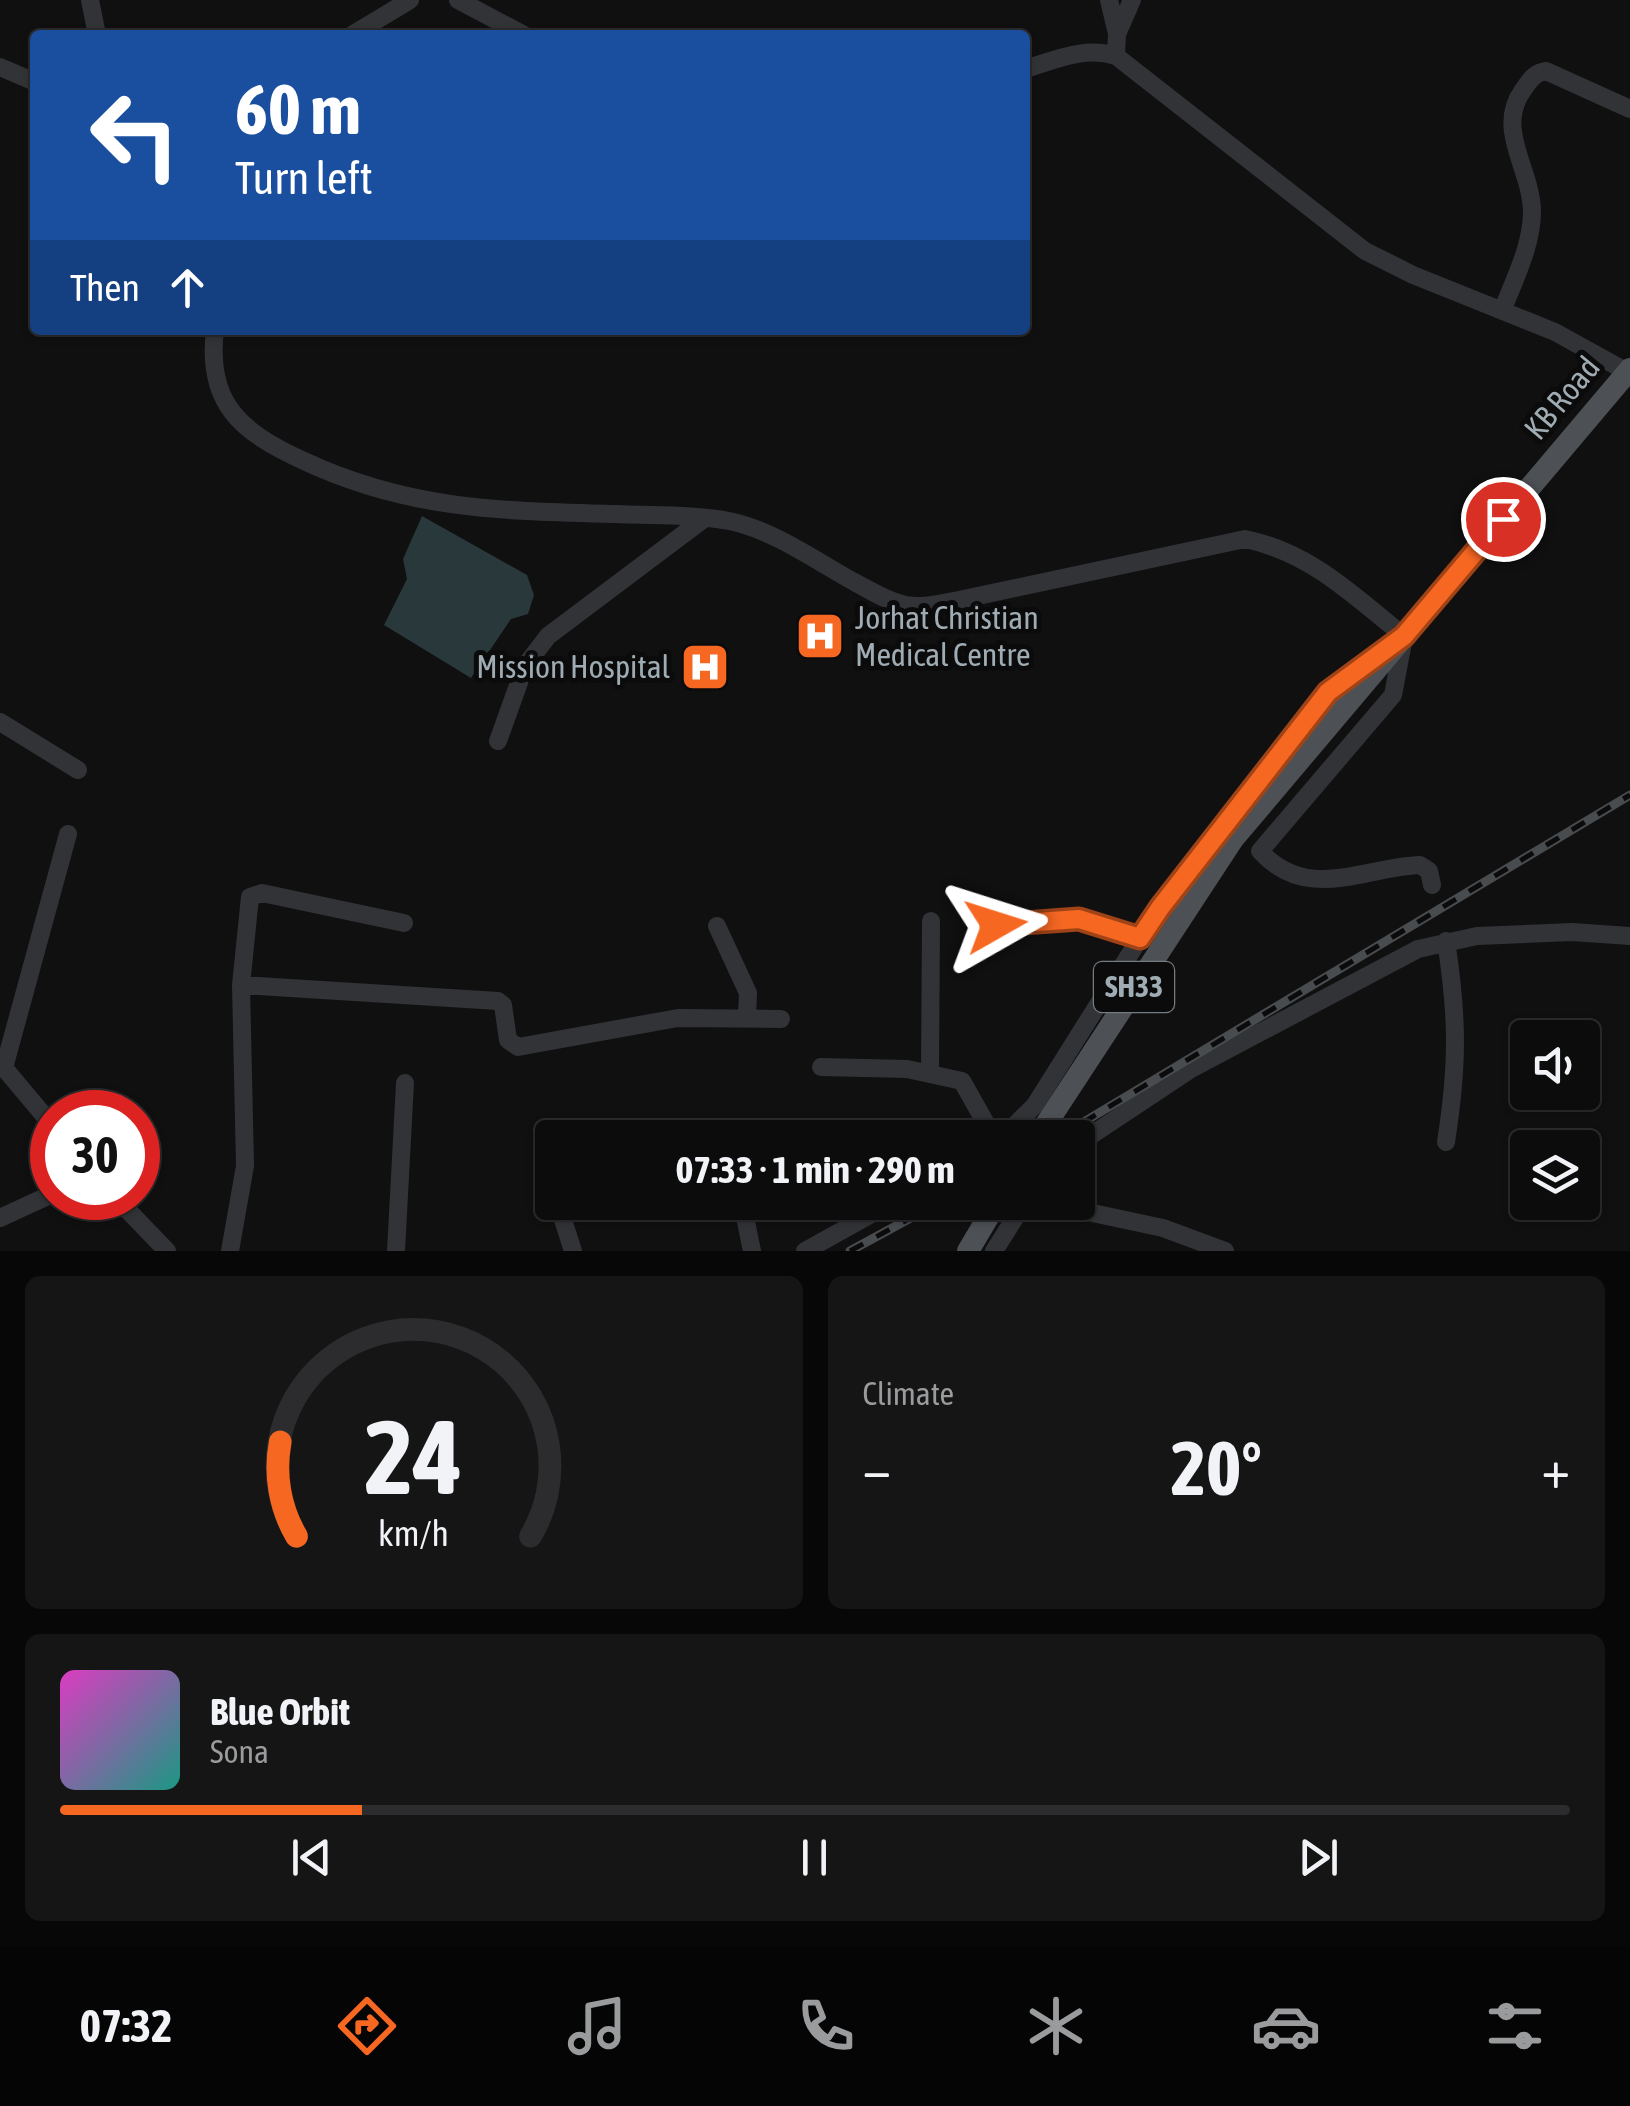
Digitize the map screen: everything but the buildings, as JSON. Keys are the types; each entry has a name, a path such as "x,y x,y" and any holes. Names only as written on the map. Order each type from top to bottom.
{"main road":[{"name":"KB Road","path":"1048,1120 1233,839 1628,370"},
{"path":"968,1251 987,1220"}],"street":[{"path":"90,0 96,30"},
{"path":"360,30 410,0"},
{"path":"458,0 515,30"},
{"path":"1110,0 1117,34 1116,56"},
{"path":"1117,34 1132,0"},
{"path":"1030,68 1079,54 1116,56 1366,251 1413,275 1572,340 1628,370"},
{"path":"0,67 30,80"},
{"path":"1503,309 1527,246 1531,218 1528,188 1511,126 1517,99 1534,75 1546,71 1630,109"},
{"path":"215,335 214,379 234,416 254,434 288,454 365,487 421,501 498,510 705,518 744,524 883,598 926,606 1244,539 1284,549 1308,561 1404,636"},
{"path":"498,741 525,666 548,636 705,518"},
{"path":"1404,636 1393,695 1260,852 1273,866 1323,879 1344,879 1420,864 1429,871 1432,885"},
{"path":"1020,1120 1035,1105 1160,908 1328,692 1404,636"},
{"path":"0,722 78,770"},
{"path":"30,1099 2,1066 68,834"},
{"path":"230,1251 246,1166 240,985 247,903 254,893 404,924"},
{"path":"996,925 1079,919 1140,938"},
{"path":"930,1073 931,921"},
{"path":"717,926 748,993 748,1017"},
{"path":"1095,1131 1208,1060 1394,960 1446,941 1572,932 1630,936"},
{"path":"1446,941 1457,1048 1446,1142"},
{"path":"240,985 498,1001 503,1005 508,1040 518,1046 678,1018 781,1019"},
{"path":"821,1067 869,1066 962,1081 985,1120"},
{"path":"396,1251 405,1083"},
{"path":"0,1218 30,1204"},
{"path":"1095,1214 1163,1228 1219,1250"},
{"path":"137,1220 167,1251"},
{"path":"563,1220 573,1251"},
{"path":"746,1220 752,1251"},
{"path":"805,1251 861,1220"},
{"path":"994,1251 1014,1220"}],"shaded area":[{"path":"422,516 527,575 534,595 528,614 511,619 471,678 384,625 407,579 403,559"}],"railway":[{"path":"1087,1120 1630,795"},
{"path":"850,1251 907,1220"}],"place":[{"name":"Jorhat Christian Medical Centre","path":"820,636"},
{"name":"Mission Hospital","path":"705,667"}],"route":[{"path":"996,925 1079,919 1140,938 1328,692 1404,636 1503,519"}]}
